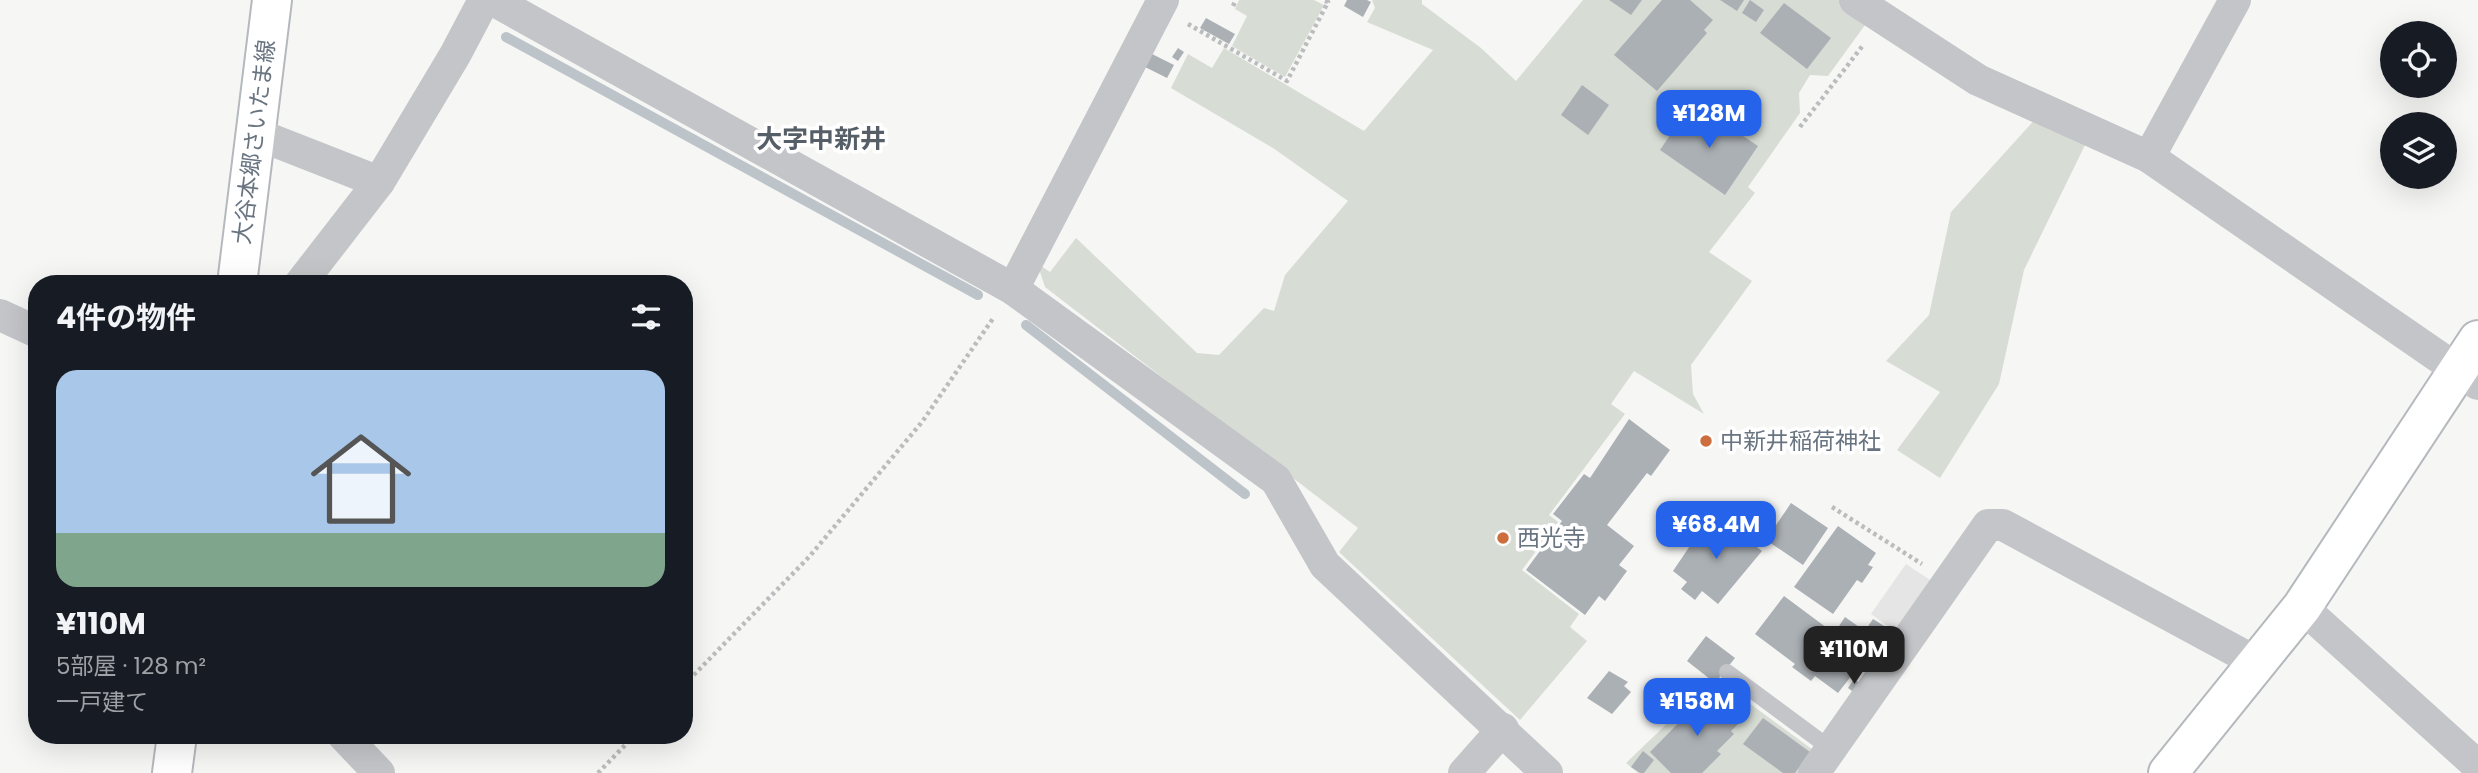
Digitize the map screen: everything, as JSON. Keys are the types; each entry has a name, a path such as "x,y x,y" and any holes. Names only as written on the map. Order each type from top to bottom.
{"street":[{"name":"大谷本郷さいたま線","path":"238,275 271,0"},
{"path":"307,275 379,182 455,55 484,0"},
{"path":"494,0 1013,289 1276,480 1325,565 1547,773"},
{"path":"1855,0 1978,80 2149,157 2471,365 2302,607 2168,773"},
{"path":"2149,157 2235,0"},
{"path":"1013,289 1161,4"},
{"path":"254,133 379,182"},
{"path":"0,315 28,328"},
{"path":"1822,761 1988,525 2003,526 2256,662"},
{"path":"2302,607 2478,766"},
{"path":"1464,773 1503,729"},
{"path":"172,773 176,744"},
{"path":"352,744 379,773"}],"lane":[{"path":"1727,672 1822,761"}],"path":[{"path":"1233,6 1237,0"},
{"path":"1161,4 1287,81 1328,2 1323,0"},
{"path":"1800,127 1884,19"},
{"path":"693,676 809,556 922,422 1013,289"},
{"path":"1832,507 1949,581"},
{"path":"598,773 626,744"}],"shaded area":[{"path":"1239,0 1314,0 1324,5 1285,77 1232,46 1247,16 1235,9"},
{"path":"1372,0 1422,0 1422,4 1481,48 1516,81 1583,0 1838,0 1864,16 1865,25 1828,76 1810,75 1799,93 1800,113 1748,187 1755,193 1709,252 1752,281 1691,365 1693,394 1704,414 1634,371 1611,404 1625,414 1549,515 1558,522 1522,570 1579,614 1570,627 1587,641 1520,720 1339,552 1358,528 1045,287 1037,263 1050,272 1076,238 1197,353 1219,355 1264,308 1274,311 1285,275 1348,201 1273,148 1171,88 1188,54 1212,68 1224,48 1364,131 1433,50 1367,22 1375,8"},
{"path":"2038,116 2087,141 2024,270 1999,384 1940,478 1897,450 1940,392 1886,361 1929,315 1951,212"},
{"path":"1906,564 1933,582 1898,633 1871,614"},
{"path":"1723,684 1813,750 1800,773 1638,773 1626,763 1702,690"}],"building":[{"path":"1347,0 1371,2 1363,17 1344,6"},
{"path":"1609,0 1642,0 1631,15"},
{"path":"1662,0 1690,0 1713,20 1704,30 1707,33 1657,91 1614,55"},
{"path":"1720,0 1744,0 1737,11"},
{"path":"1750,0 1764,10 1756,22 1742,13"},
{"path":"1784,3 1831,38 1807,69 1760,33"},
{"path":"1206,18 1235,34 1229,44 1200,28"},
{"path":"1178,48 1184,52 1178,61 1172,57"},
{"path":"1152,54 1174,65 1167,78 1145,67"},
{"path":"1582,85 1609,105 1588,135 1561,115"},
{"path":"1687,110 1704,122 1710,114 1758,146 1725,195 1660,150"},
{"path":"1629,419 1670,450 1651,476 1647,473 1607,525 1634,546 1619,565 1627,571 1605,601 1599,596 1585,615 1526,570 1562,521 1553,514 1584,474 1590,478"},
{"path":"1791,503 1828,528 1803,565 1766,540"},
{"path":"1718,516 1762,551 1718,604 1702,591 1695,600 1681,589 1687,582 1673,571 1696,537 1699,539"},
{"path":"1838,526 1876,553 1868,565 1873,567 1862,583 1857,580 1833,614 1794,587"},
{"path":"1784,596 1866,657 1838,693 1815,676 1811,681 1792,667 1795,664 1755,634"},
{"path":"1845,617 1862,629 1854,640 1837,629"},
{"path":"1873,619 1898,635 1882,658 1858,641"},
{"path":"1706,636 1735,658 1715,683 1687,661"},
{"path":"1609,671 1628,682 1624,686 1631,692 1612,714 1587,698"},
{"path":"1854,679 1861,684 1855,693 1848,688"},
{"path":"1727,690 1734,697 1729,704 1721,698"},
{"path":"1709,692 1740,722 1731,731 1734,734 1717,751 1721,754 1702,773 1671,773 1650,752"},
{"path":"1763,718 1810,752 1795,773 1783,773 1743,744"},
{"path":"1643,751 1654,760 1644,773 1640,773 1631,767"}],"waterway":[{"path":"506,37 978,295"},
{"path":"1026,325 1245,494"}],"place":[{"name":"中新井稲荷神社","path":"1706,441"},
{"name":"西光寺","path":"1503,538"}],"district":[{"name":"大字中新井","path":"821,139"}]}
